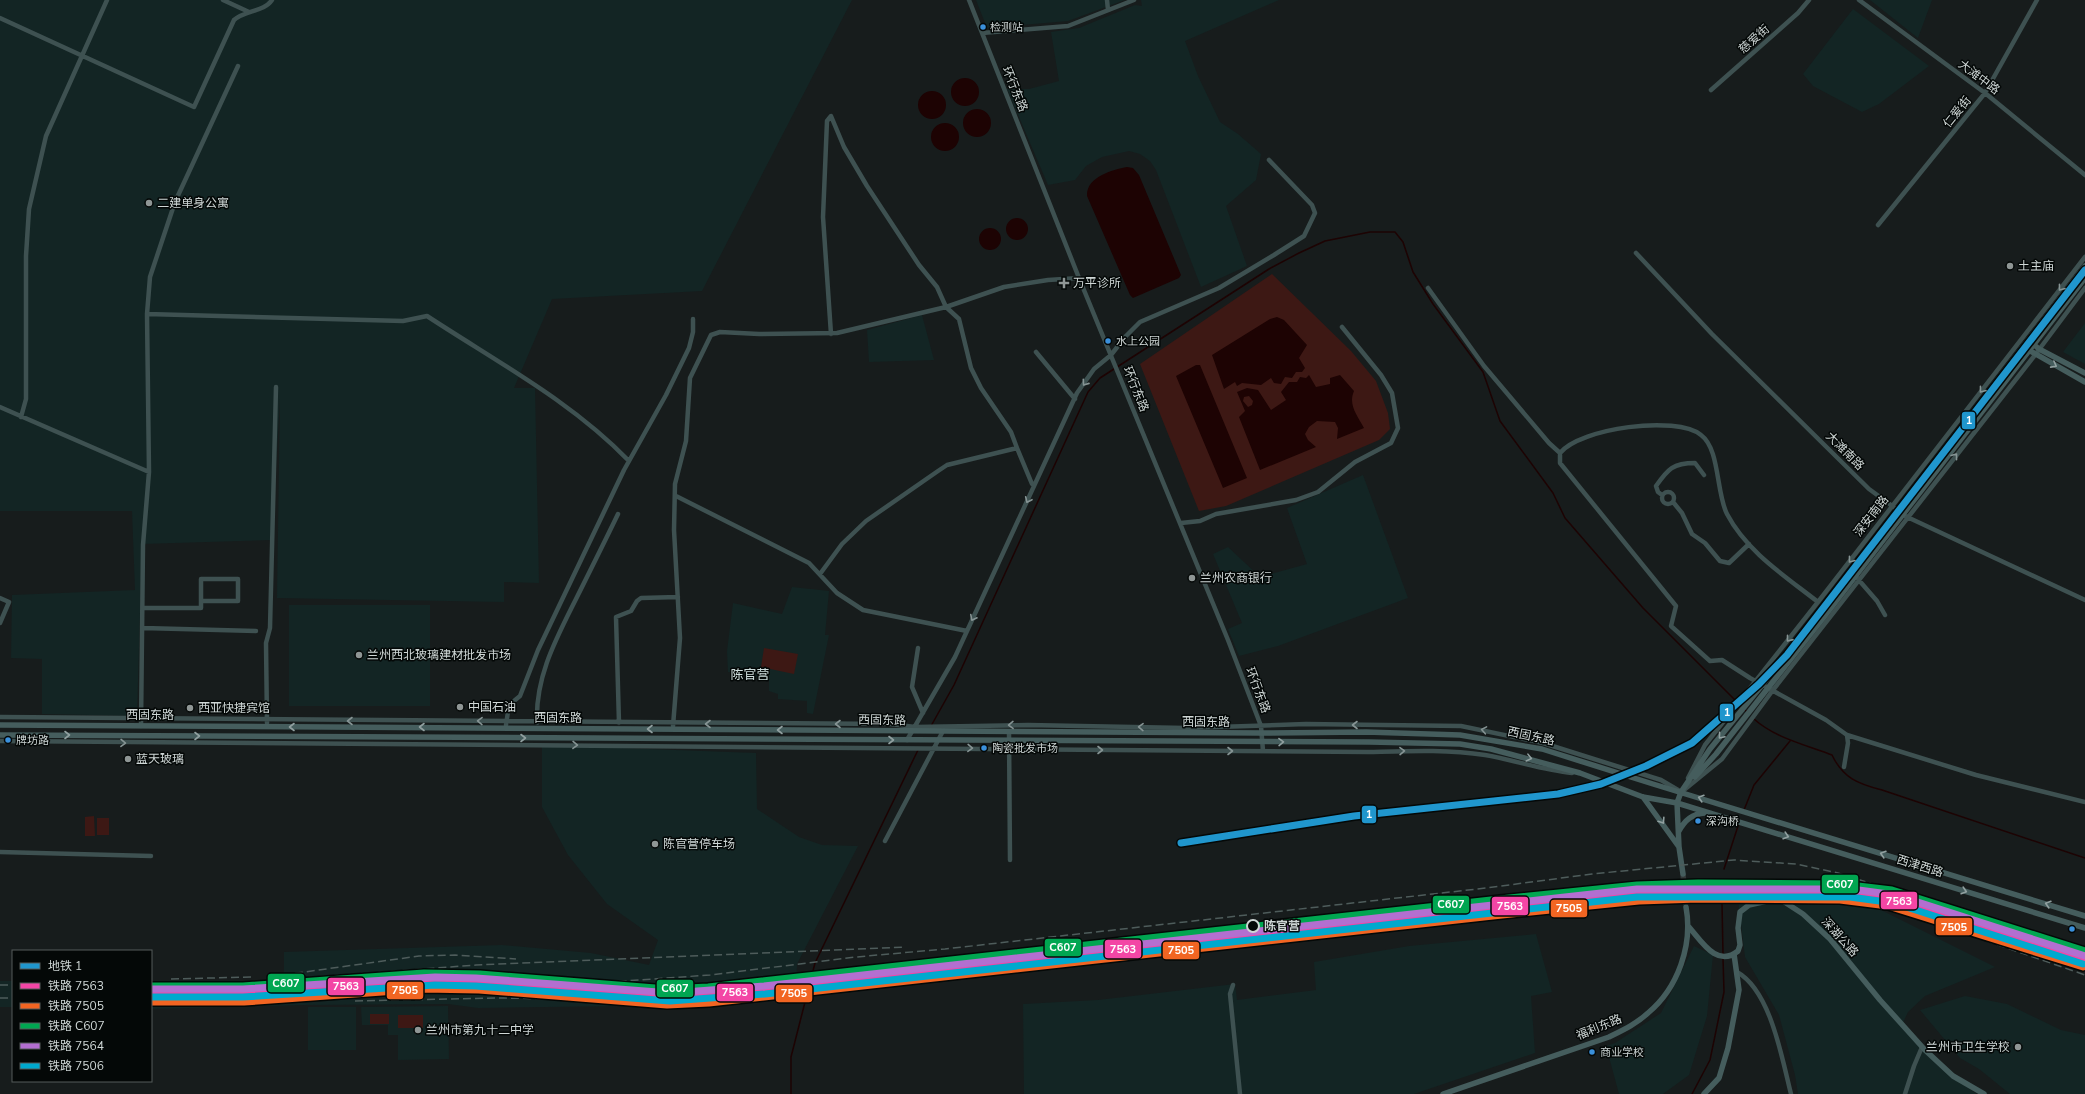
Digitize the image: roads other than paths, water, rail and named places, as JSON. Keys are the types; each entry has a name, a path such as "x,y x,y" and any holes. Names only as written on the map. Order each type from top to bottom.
{"main road":[{"name":"深安南路","path":"1681,792 1716,754 1754,706 1895,508 2024,347 2085,266"},
{"name":"深安南路","path":"1768,687 1857,578 2085,278"},
{"path":"2028,340 2039,350 2085,373"},
{"path":"2024,347 2035,355 2085,382"},
{"name":"深安南路","path":"1681,792 1710,749 1754,706"},
{"name":"西固东路","path":"0,725 141,726 267,724 505,728 673,727 1262,734 1366,732 1460,735 1542,749 1753,814"},
{"path":"130,736 131,726"},
{"path":"1089,732 1089,741"},
{"name":"西固东路","path":"0,735 1369,742 1460,744 1491,749 1580,773 1642,797 1677,803 1749,825"},
{"path":"1681,792 1677,803 1679,847 1683,874"},
{"path":"1642,797 1679,847"},
{"path":"1679,831 1683,823 1690,817 1698,813 1707,813"},
{"name":"西津西路","path":"1753,814 2085,916"},
{"name":"西津西路","path":"1749,825 2085,928"},
{"name":"深湖公路","path":"1734,954 1740,946 1738,928 1740,912 1749,905 1767,900 1783,901 1804,914 1830,939 1880,1000 1922,1047 1953,1076 1984,1094"},
{"name":"福利东路","path":"1443,1094 1609,1037 1632,1026 1649,1013 1662,1000 1675,979 1684,956 1689,927 1686,907"},
{"path":"1689,927 1716,956 1727,957 1734,954 1739,990 1728,1048 1719,1078 1704,1094"}],"street":[{"path":"22,417 26,399 26,256 29,209 46,136 107,0"},
{"path":"223,0 250,12"},
{"path":"0,18 194,107 234,20 266,6 272,0"},
{"name":"环行东路","path":"969,0 1079,278 1228,640 1261,726 1263,751"},
{"path":"1107,0 1108,10"},
{"path":"982,33 1068,26 1134,0"},
{"name":"慈爱街","path":"1711,90 1792,18 1809,0"},
{"name":"大滩中路","path":"1858,0 1985,93 2085,175"},
{"name":"仁爱街","path":"1878,225 1985,93 2037,0"},
{"path":"141,726 144,545 148,472 147,314 150,277 170,218 238,66"},
{"path":"831,334 824,217 827,121 831,116 844,147 867,186 919,265 937,287 946,307 959,318 971,368 981,388 1011,432 1032,484"},
{"path":"907,740 916,729 923,713 955,657 1075,399 1094,369 1112,357 1125,337 1140,322 1219,288 1304,236 1314,213 1312,205 1269,160"},
{"name":"大滩南路","path":"1636,253 1712,334 1869,490 1905,516 2085,600"},
{"name":"深安南路","path":"1681,792 1705,745 1818,602 1895,508 2085,257"},
{"path":"0,717 141,718 267,724 537,721 619,723 673,727 680,638 674,530 676,496 675,484 686,441 690,378 711,335 720,332 759,334 831,334 946,307 1004,287 1048,280 1079,278"},
{"path":"1428,288 1484,366 1549,443 1560,453 1560,463 1676,606 1672,626 1710,661 1722,660 1826,720 1847,735 1976,775 2085,802"},
{"name":"深安南路","path":"1905,516 2039,350 2085,288"},
{"path":"147,314 403,321 428,316 496,358 575,412 606,437 629,461"},
{"path":"505,728 510,705 520,696 538,650 629,461 666,395 689,348 692,332 692,319"},
{"path":"1181,523 1200,521 1216,514 1296,500 1318,492 1355,462 1391,443 1398,428 1392,393 1381,374 1342,327"},
{"path":"1036,352 1075,399"},
{"path":"267,724 266,643 270,628 276,387"},
{"path":"0,407 148,472"},
{"path":"1560,453 1579,441 1599,433 1630,426 1671,426 1701,434 1708,441 1712,450 1723,506 1728,516 1757,553 1818,602"},
{"path":"820,574 842,544 866,521 938,471 947,466 1017,448"},
{"path":"1673,502 1664,504 1662,495 1658,492 1656,486 1668,469 1686,463 1695,463 1704,475"},
{"path":"1662,495 1666,492 1671,493 1674,497 1673,502 1682,513 1692,534 1705,543 1720,561 1729,563 1749,544"},
{"path":"676,496 809,563 844,600 863,610 967,631"},
{"path":"538,728 537,702 541,678 551,650 618,514"},
{"path":"1857,578 1877,601 1884,615"},
{"path":"143,608 201,608 201,601 201,579 238,579 238,601 201,601"},
{"path":"619,723 616,617 631,610 641,598 678,597"},
{"path":"0,598 9,602 0,623"},
{"path":"143,628 256,631"},
{"path":"918,648 912,687 923,713"},
{"name":"深安南路","path":"1681,792 1722,759 1754,706"},
{"path":"885,841 937,740 940,730 1028,725 1186,728 1261,726 1461,726 1544,743 1661,780 1681,792"},
{"path":"1009,732 1010,860"},
{"path":"1844,767 1848,743 1847,735"},
{"path":"0,741 1455,752 1505,759 1549,771 1580,773"},
{"path":"0,852 151,856"},
{"path":"1737,972 1746,977 1772,1020 1791,1094"},
{"path":"1233,986 1230,994 1240,1094"},
{"path":"1905,1094 1922,1047"}],"waterway":[{"path":"931,726 954,685 1088,392 1100,378 1269,269 1325,241 1370,232 1395,232 1403,242 1413,272 1433,304 1483,372 1500,421 1553,493 1565,518 1643,608 1747,712"},
{"path":"1754,719 1762,726 1781,736 1832,755 1836,763 1846,775 1866,785 2085,858"},
{"path":"1744,810 1754,785 1790,741"},
{"path":"791,1094 791,1057 815,963 918,750"},
{"path":"1724,869 1739,823"},
{"path":"1722,903 1723,954"},
{"path":"1692,1094 1710,1060 1724,992 1723,958"}],"tunnel":[{"path":"1683,874 1686,907"}],"railway":[{"path":"152,998 303,997 539,987 710,975 856,957 945,949 1486,888 1592,874 1734,860 1796,864 1838,873 2085,952"},
{"path":"1741,894 1820,896 1860,900 1899,908 1984,940 2085,975"},
{"path":"152,985 224,984 476,965 905,947"},
{"path":"283,975 419,956 455,955 516,959"},
{"path":"667,984 741,985 968,963"},
{"path":"355,1001 501,998 706,1001 835,986 919,973"},
{"path":"171,979 251,977"},
{"path":"0,985 12,985"},
{"path":"0,998 12,998"}],"metro line":[{"name":"1","path":"1181,843 1354,816 1558,794 1601,784 1646,766 1692,743 1759,684 1787,655 2085,270"}],"rail line":[{"name":"C607","path":"152,986 243,986 424,973 480,974 668,989 708,987 1500,899 1637,885 1698,883 1841,884 1892,890 2085,951"},
{"name":"7564","path":"152,989 243,989 435,977 476,978 671,993 764,986 1637,889 1851,889 1896,895 2085,956"},
{"name":"7563","path":"152,994 243,994 424,981 479,982 668,997 709,995 1501,907 1638,893 1698,891 1841,892 1890,898 2085,959"},
{"name":"7506","path":"152,997 243,997 435,985 476,986 670,1001 765,994 1637,897 1850,897 1894,903 2083,964"},
{"name":"7505","path":"152,1002 244,1002 424,989 479,990 667,1005 709,1003 1502,915 1639,901 1698,899 1840,900 1888,906 2083,967"}],"place":[{"name":"检测站","path":"983,27"},
{"name":"二建单身公寓","path":"149,203"},
{"name":"土主庙","path":"2010,266"},
{"name":"万平诊所","path":"1064,283"},
{"name":"水上公园","path":"1108,341"},
{"name":"兰州农商银行","path":"1192,578"},
{"name":"兰州西北玻璃建材批发市场","path":"359,655"},
{"name":"中国石油","path":"460,707"},
{"name":"西亚快捷宾馆","path":"190,708"},
{"name":"牌坊路","path":"8,740"},
{"name":"陶瓷批发市场","path":"984,748"},
{"name":"蓝天玻璃","path":"128,759"},
{"name":"深沟桥","path":"1698,821"},
{"name":"陈官营停车场","path":"655,844"},
{"name":"陈官营","path":"1253,926"},
{"name":"兰州市第九十二中学","path":"418,1030"},
{"name":"兰州市卫生学校","path":"2018,1047"},
{"name":"商业学校","path":"1592,1052"}],"district":[{"name":"陈官营","path":"750,675"}]}
